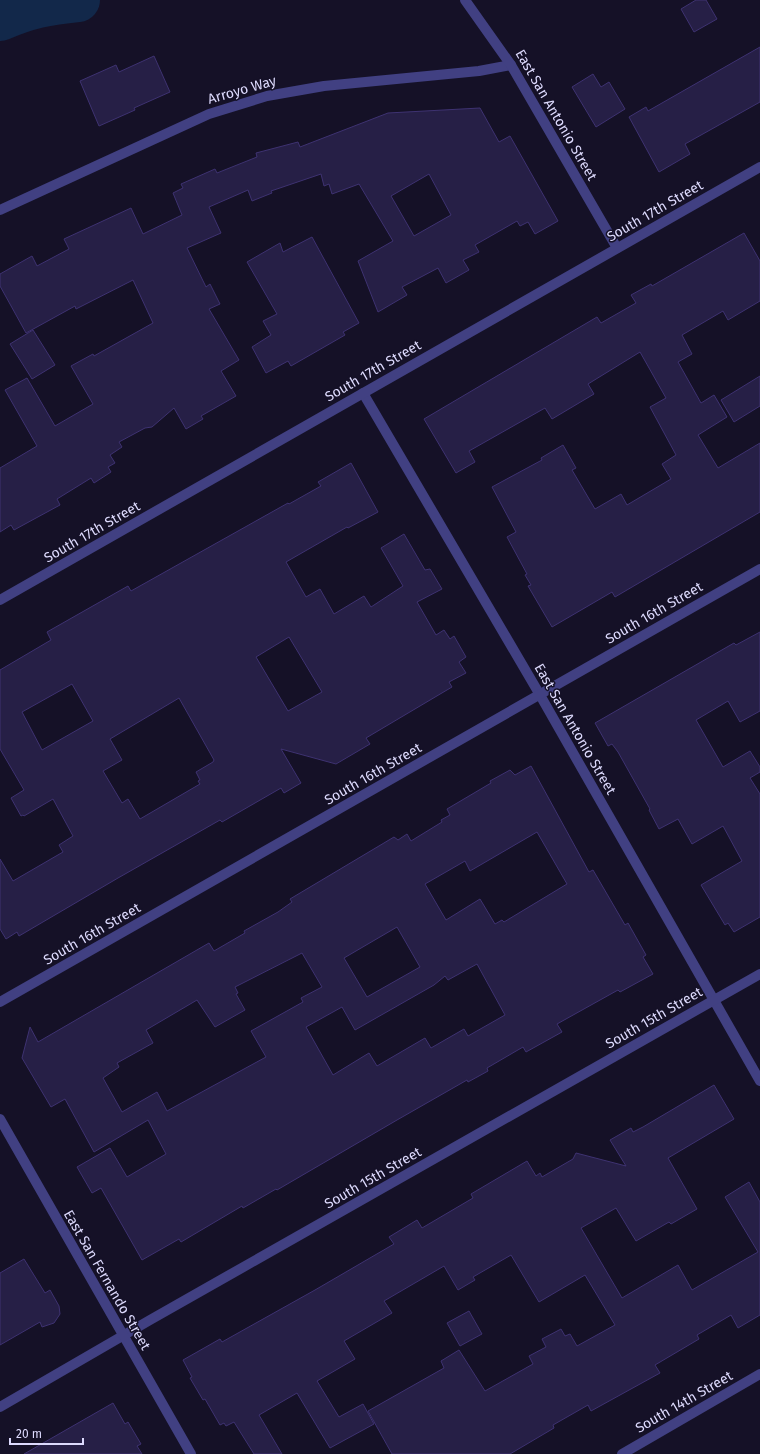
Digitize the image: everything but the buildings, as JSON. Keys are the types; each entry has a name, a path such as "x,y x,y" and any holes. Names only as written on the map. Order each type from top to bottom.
{"street":[{"name":"East San Antonio Street","path":"465,0 511,65 617,248"},
{"name":"Arroyo Way","path":"0,210 209,114 267,96 324,86 386,78 479,71 511,65"},
{"name":"South 17th Street","path":"0,600 760,167"},
{"name":"East San Antonio Street","path":"363,393 540,695 760,1081"},
{"name":"South 16th Street","path":"0,1002 760,569"},
{"name":"South 15th Street","path":"0,1407 760,974"},
{"name":"East San Fernando Street","path":"0,1119 190,1454"},
{"name":"South 14th Street","path":"622,1454 760,1374"}],"waterway":[{"path":"0,19 38,6 78,0"}]}
